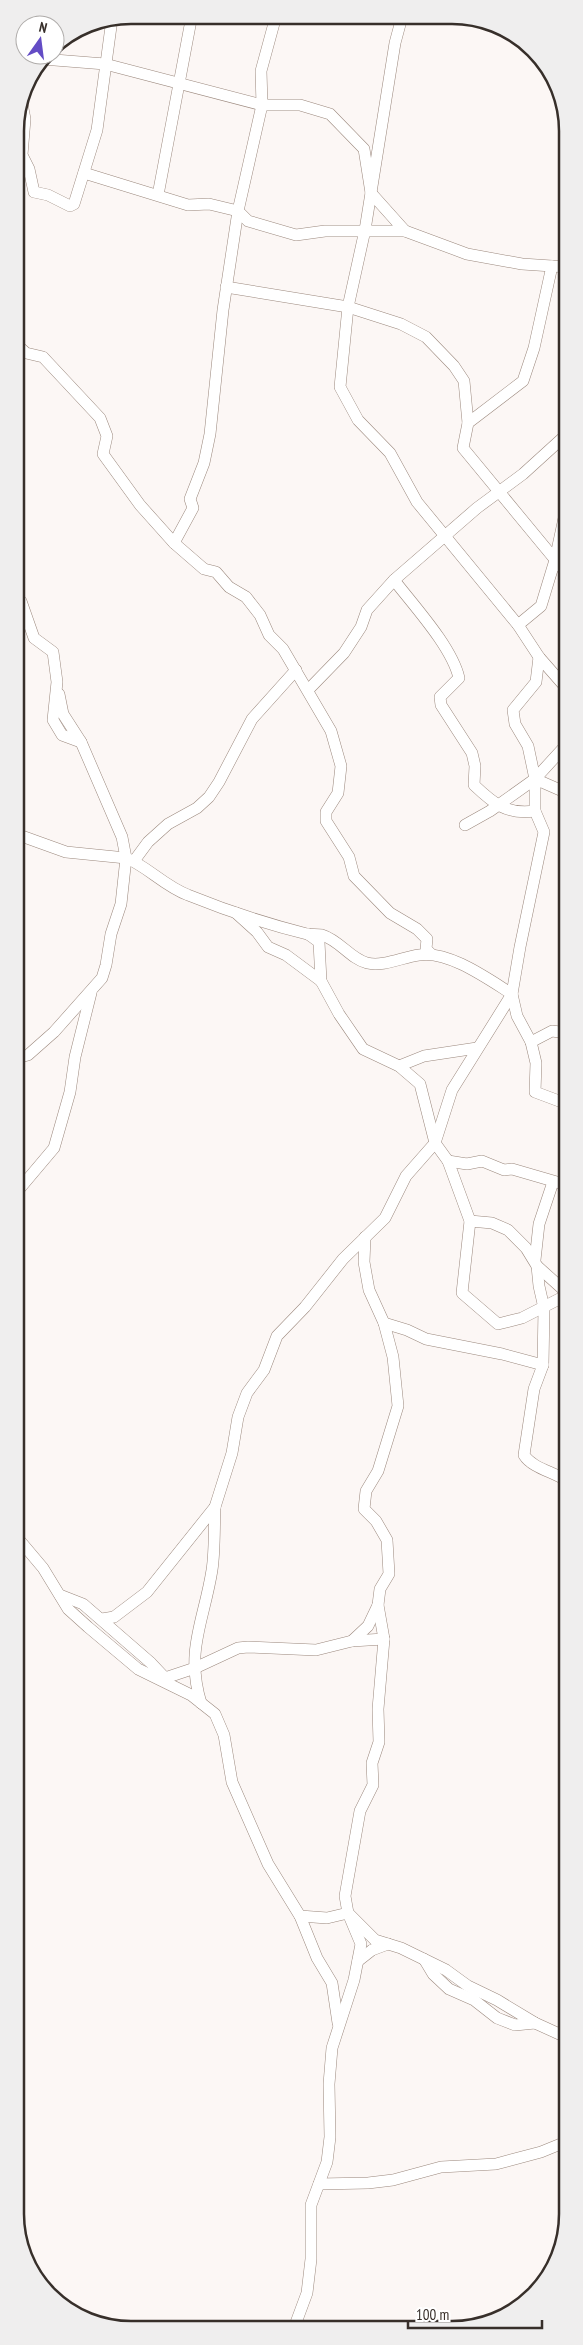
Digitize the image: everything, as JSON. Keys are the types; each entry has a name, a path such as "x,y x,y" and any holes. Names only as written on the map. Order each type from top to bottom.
{"street":[{"path":"158,195 190,24"},
{"path":"174,543 193,508 190,499 204,462 210,434 226,287 238,211 262,105 261,71 274,24"},
{"path":"401,24 365,230 348,307 340,387 358,420 390,453 417,502 518,625 539,657 559,680"},
{"path":"24,158 30,169 34,192 48,195 58,202 70,206 74,204 78,199 97,130 111,26"},
{"path":"65,61 105,64 262,105 300,105 330,114 364,148 371,193 405,231"},
{"path":"24,131 25,118"},
{"path":"84,173 188,205 209,204 238,211 248,221 296,235 325,231 405,231 467,254 522,264 559,266"},
{"path":"468,423 523,381 534,348 552,266"},
{"path":"226,287 348,307 401,324 426,337 454,366 464,381 468,423 463,448 559,565"},
{"path":"24,351 43,357 100,418 107,436 103,454 140,505 174,543 204,569 216,572 228,587 246,597 260,616 269,635 283,649 331,731 341,766 338,793 326,812 326,821 350,857 354,876 390,913 427,939 426,949 431,954"},
{"path":"308,690 344,653 361,627 367,610 394,580 446,537 477,508 499,494 559,441"},
{"path":"518,625 541,606 559,543"},
{"path":"394,580 438,637 457,670 459,678 440,697 441,705 472,753 475,766 474,785 496,806 520,813 535,811"},
{"path":"24,612 34,638 53,652 57,682 53,720 62,735 81,742 112,812 130,860 121,904 108,946 106,965 102,978 54,1032 28,1055 24,1056"},
{"path":"539,657 536,682 512,710 515,724 528,746 535,780 535,811 544,832 512,994 517,1016 531,1042 536,1063 535,1092 559,1101"},
{"path":"130,860 168,824 196,808 209,796 219,782 252,719 296,670"},
{"path":"465,825 535,780 559,753"},
{"path":"535,780 559,790"},
{"path":"24,837 66,852 130,860 166,885 232,911 308,934 322,935 366,963 378,964 420,954 431,954 468,968 512,994"},
{"path":"232,911 257,932 268,947 286,955 321,981 363,1049 399,1066 420,1084 435,1143 448,1161 470,1221 462,1293 498,1324 522,1318 559,1299"},
{"path":"308,934 319,942 321,981"},
{"path":"24,1184 54,1148 70,1092 75,1057 92,989"},
{"path":"202,1703 195,1681 194,1648 212,1568 214,1508 232,1452 238,1416 248,1393 264,1370 277,1336 385,1218 406,1176 435,1143 452,1090 512,994"},
{"path":"531,1042 552,1031 559,1032"},
{"path":"399,1066 424,1056 477,1048"},
{"path":"448,1161 467,1164 482,1161 504,1170 512,1169 559,1183"},
{"path":"553,1182 539,1224 536,1263 538,1286 544,1308 543,1366 534,1389 524,1455 528,1462 559,1475"},
{"path":"470,1221 492,1223 508,1230 536,1263 559,1286"},
{"path":"297,2321 307,2293 311,2259 311,2206 327,2162 330,2137 329,2084 332,2048 354,1980 361,1944 348,1913 345,1896 354,1836 360,1811 373,1785 372,1763 379,1742 378,1709 384,1639 378,1606 380,1589 389,1574 386,1540 376,1521 364,1509 366,1490 378,1472 398,1406 393,1357 384,1324 369,1290 364,1262 365,1238"},
{"path":"384,1324 407,1330 426,1339 502,1354 543,1366"},
{"path":"102,1619 114,1617 147,1592 214,1508"},
{"path":"24,1545 43,1568 68,1609 124,1660 138,1669 168,1680 238,1648 316,1650 352,1641 384,1639"},
{"path":"60,1595 83,1604 151,1662 168,1680 215,1714 224,1735 232,1782 268,1864 300,1916 317,1958 332,1983 338,2026"},
{"path":"352,1641 368,1626 378,1606"},
{"path":"300,1916 326,1918 348,1913"},
{"path":"348,1913 375,1940 424,1959 535,2023 559,2034"},
{"path":"358,1961 372,1950 388,1944"},
{"path":"319,2184 368,2183 394,2180 441,2167 496,2164 542,2152 559,2145"}]}
